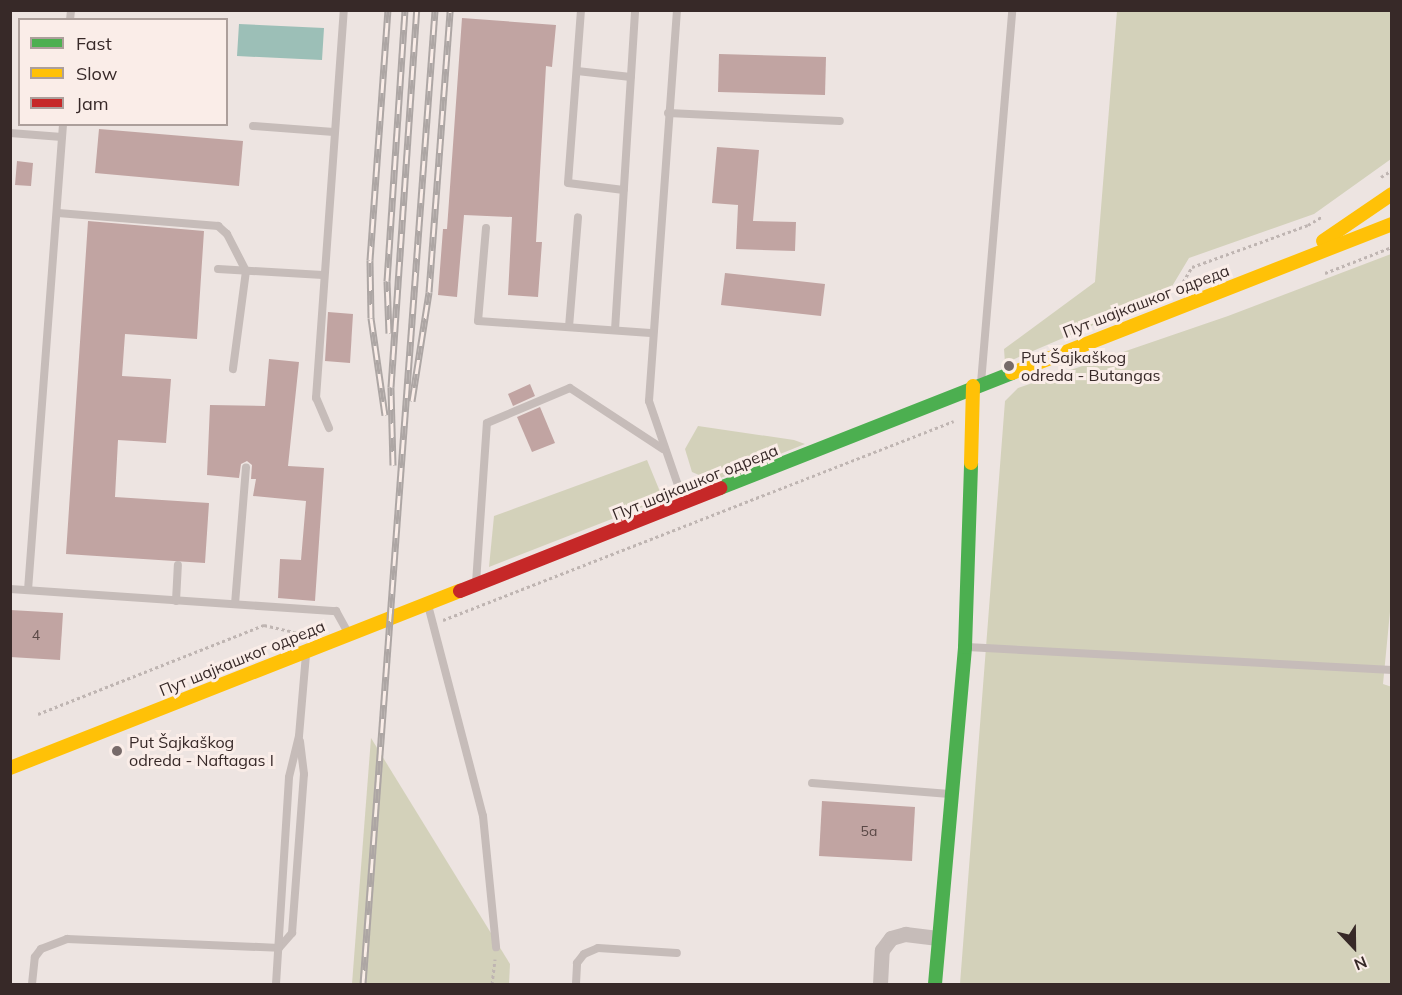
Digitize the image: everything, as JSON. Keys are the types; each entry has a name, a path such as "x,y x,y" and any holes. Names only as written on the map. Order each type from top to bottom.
{"street":[{"path":"1292,261 1392,194"},
{"name":"Пут шајкашког одреда","path":"10,768 348,633 476,586 685,504 977,384 1392,224"},
{"path":"934,984 965,647 972,414 977,384"},
{"path":"880,984 882,950 891,938 905,934 938,938"}],"lane":[{"path":"330,428 316,398 322,275 344,10"},
{"path":"581,10 568,183 624,190"},
{"path":"615,330 635,10"},
{"path":"677,10 651,333 649,401 663,449 685,504"},
{"path":"977,384 1012,10"},
{"path":"577,71 631,77"},
{"path":"669,113 840,121"},
{"path":"28,590 63,126"},
{"path":"253,126 334,132"},
{"path":"10,133 62,137"},
{"path":"58,213 218,226 233,243 246,271 233,369"},
{"path":"569,327 578,217"},
{"path":"486,228 478,321 651,333"},
{"path":"218,269 322,275"},
{"path":"476,586 487,423 570,388 663,449"},
{"path":"235,604 246,467"},
{"path":"176,601 178,565"},
{"path":"10,589 336,611 348,633"},
{"path":"428,604 483,816 496,946"},
{"path":"965,647 1392,670"},
{"path":"276,984 289,777 299,736 307,650"},
{"path":"279,948 292,933 304,774 299,736"},
{"path":"812,783 952,794"},
{"path":"32,984 35,957 41,949 67,939 279,948"},
{"path":"576,984 577,963 584,954 598,948 677,953"}],"path":[{"path":"1373,183 1392,170"},
{"path":"1164,313 1192,267 1308,225 1326,214"},
{"path":"433,624 972,414"},
{"path":"38,714 264,625 301,633"},
{"path":"492,984 496,946"}],"shaded area":[{"path":"1117,11 1391,11 1391,159 1314,214 1189,258 1168,293 1005,363 1004,349 1095,282"},
{"path":"1391,254 1392,591 1383,684 1392,687 1391,984 960,984 1005,401 1018,388 1228,316"},
{"path":"698,426 794,440 805,444 713,481 692,472 685,449"},
{"path":"647,460 663,499 489,567 494,516"},
{"path":"371,738 510,964 509,984 352,984"}],"water":[{"path":"239,24 324,28 322,60 237,56"}],"building":[{"path":"462,18 556,25 552,67 546,66 536,242 542,242 538,297 508,295 512,217 464,215 457,297 438,295 443,229 447,229"},
{"path":"719,54 826,57 825,95 718,92"},
{"path":"99,129 243,141 239,186 95,173"},
{"path":"717,147 759,150 753,221 796,222 795,251 736,249 738,205 712,203"},
{"path":"17,161 33,163 31,186 15,185"},
{"path":"88,221 204,231 197,339 125,334 122,376 171,379 166,443 118,440 115,497 209,503 205,563 66,554"},
{"path":"725,273 825,284 821,316 721,305"},
{"path":"328,312 353,314 350,363 325,361"},
{"path":"269,359 299,362 288,466 324,468 315,601 278,598 280,559 301,560 306,501 253,496 256,479 251,479 252,465 247,461 241,464 239,478 207,475 210,405 265,406"},
{"path":"530,384 535,396 513,406 508,394"},
{"path":"540,407 555,443 532,452 517,417"},
{"path":"10,610 63,613 60,660 10,657"},
{"path":"822,801 915,807 912,861 819,856"}],"railway":[{"path":"385,415 371,318 370,260 388,10"},
{"path":"389,333 387,281 405,10"},
{"path":"393,465 391,387 417,10"},
{"path":"363,984 435,10"},
{"path":"412,401 429,292 450,10"}],"traffic: fast":[{"path":"720,488 1012,373"},
{"path":"935,984 965,647 971,463"}],"traffic: slow":[{"path":"1323,241 1392,194"},
{"path":"1012,373 1392,224"},
{"path":"971,463 973,386"},
{"path":"10,768 460,591"}],"traffic: jam":[{"path":"460,591 720,488"}],"place":[{"name":"Put Šajkaškog odreda - Butangas","path":"1009,366"},
{"name":"Put Šajkaškog odreda - Naftagas I","path":"117,751"}]}
